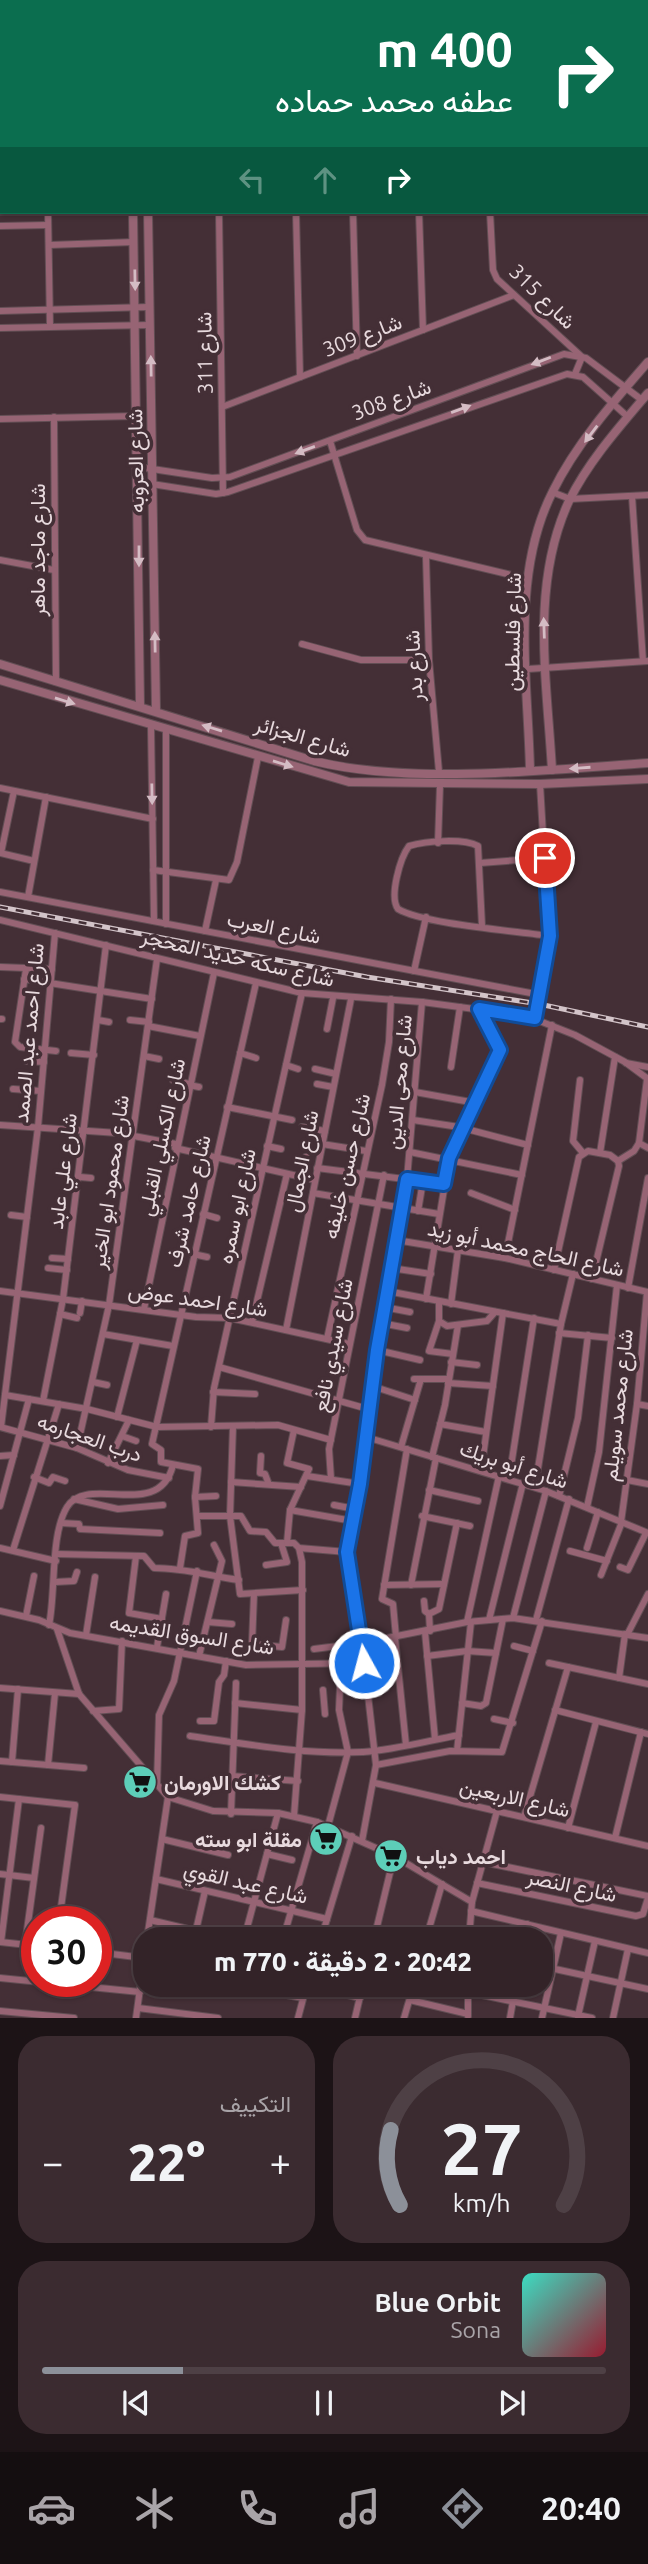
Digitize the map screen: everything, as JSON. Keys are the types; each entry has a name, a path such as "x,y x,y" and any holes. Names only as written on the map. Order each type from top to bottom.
{"street":[{"path":"48,214 50,327"},
{"name":"شارع العروبه","path":"133,214 139,467 140,705"},
{"name":"شارع العروبه","path":"148,214 156,711"},
{"name":"شارع 311","path":"219,214 223,493"},
{"path":"296,214 300,377"},
{"path":"353,214 357,356"},
{"path":"419,214 423,330"},
{"name":"شارع 315","path":"490,214 493,270 497,279 582,357"},
{"path":"0,226 48,225"},
{"path":"49,245 134,242"},
{"name":"شارع 309","path":"222,407 514,295"},
{"path":"0,311 149,307"},
{"path":"0,328 150,325"},
{"name":"شارع 308","path":"139,467 223,478 330,441 553,356 564,354 582,357"},
{"path":"628,417 575,374 582,357 626,388 645,397"},
{"name":"شارع فلسطين","path":"530,771 528,579 536,540 552,492 570,462 648,362"},
{"name":"شارع 308","path":"139,482 223,493 559,375 575,374"},
{"path":"485,383 491,398"},
{"name":"شارع فلسطين","path":"552,770 544,604 554,543 570,499 645,397"},
{"path":"425,405 430,420"},
{"path":"0,419 137,416"},
{"name":"شارع ماجد ماهر","path":"54,417 56,682"},
{"path":"371,425 376,439"},
{"path":"330,441 360,536 371,544 528,579"},
{"path":"552,492 570,499 648,495"},
{"path":"632,496 646,661"},
{"path":"536,540 554,543"},
{"name":"شارع بدر","path":"426,557 429,660 439,772"},
{"path":"0,561 54,570"},
{"path":"302,644 361,660 429,660"},
{"path":"646,661 648,654"},
{"path":"528,669 646,661"},
{"name":"شارع الجزائر","path":"0,664 333,766 365,770 439,772 530,771 648,763"},
{"path":"18,670 19,686"},
{"path":"34,691 37,676"},
{"name":"شارع الجزائر","path":"0,680 349,782 540,784 648,779"},
{"path":"150,726 154,921"},
{"path":"166,730 166,924"},
{"path":"153,870 229,880 234,874 258,757"},
{"path":"535,1018 550,936 540,784"},
{"path":"438,843 440,785"},
{"path":"0,788 153,819"},
{"path":"14,791 1,853 34,861"},
{"path":"28,897 46,797"},
{"path":"482,926 479,849 475,844 416,844 405,851 394,897 398,909 426,917 482,926 550,936"},
{"path":"480,863 545,858"},
{"path":"205,931 216,880"},
{"name":"شارع العرب","path":"0,892 541,995"},
{"path":"414,971 426,917"},
{"name":"شارع سكه حديد المحجر","path":"0,920 302,993 333,998 422,1002 535,1018 625,1062"},
{"name":"شارع احمد عبد الصمد","path":"1,1427 32,1180 45,1049 50,1035 50,983 55,933"},
{"name":"شارع علي عابد","path":"43,1401 63,1299 80,1177 106,945"},
{"name":"شارع محمود ابو الخير","path":"77,1448 109,1305 157,959"},
{"path":"0,967 51,970"},
{"path":"26,969 15,1042 20,1046 56,1051"},
{"name":"شارع الكسلي القبلي","path":"144,1309 214,973"},
{"path":"24,979 152,999"},
{"name":"شارع حامد شرف","path":"173,1465 161,1462 161,1450 152,1446 193,1254 228,1107 235,1091 240,1053 256,983"},
{"name":"شارع ابو سمره","path":"211,1427 213,1392 302,993"},
{"path":"327,1029 333,998"},
{"name":"شارع الجمال","path":"286,1330 351,999"},
{"name":"شارع حسن خليفه","path":"327,1339 386,1064 391,999"},
{"name":"شارع محى الدين","path":"362,1841 375,1783 376,1765 362,1643 347,1552 360,1484 381,1323 407,1179 422,1002"},
{"path":"451,1068 460,1007"},
{"path":"426,1299 449,1158 500,1050 479,1009"},
{"path":"98,1020 109,1021"},
{"path":"130,1020 200,1036"},
{"path":"505,1258 552,1025"},
{"path":"71,1052 104,1050"},
{"path":"240,1053 256,1058"},
{"path":"144,1056 159,1059"},
{"path":"600,1153 615,1057"},
{"path":"26,1061 44,1062"},
{"path":"625,1062 648,1067"},
{"path":"592,1279 618,1161 634,1151 639,1143 648,1079 625,1062"},
{"path":"286,1066 298,1069"},
{"path":"315,1069 336,1074"},
{"path":"173,1080 199,1087"},
{"path":"580,1080 573,1141 583,1153"},
{"path":"317,1084 333,1087"},
{"path":"13,1089 41,1091"},
{"path":"415,1092 476,1103"},
{"path":"228,1107 292,1120"},
{"path":"413,1120 464,1128 528,1145"},
{"path":"0,1125 133,1135 315,1180"},
{"path":"302,1127 325,1131"},
{"path":"639,1143 648,1148"},
{"path":"322,1144 366,1151"},
{"path":"267,1146 281,1149"},
{"path":"410,1152 522,1175"},
{"path":"583,1153 600,1153 618,1161"},
{"path":"554,1270 578,1162 583,1153"},
{"path":"303,1178 306,1157"},
{"path":"317,1168 444,1184"},
{"path":"252,1322 287,1174"},
{"name":"شارع سيدي نافع","path":"331,1479 331,1440 384,1175"},
{"path":"80,1177 91,1178"},
{"path":"628,1288 648,1178"},
{"path":"22,1179 32,1180"},
{"path":"418,1211 423,1181"},
{"path":"313,1193 439,1214"},
{"path":"471,1193 515,1210"},
{"path":"203,1214 217,1218"},
{"path":"11,1215 27,1217"},
{"name":"شارع الحاج محمد أبو زيد","path":"396,1240 505,1258 647,1292"},
{"path":"451,1304 458,1250"},
{"path":"193,1254 207,1257"},
{"path":"52,1258 68,1259"},
{"path":"48,1268 67,1270"},
{"path":"391,1268 430,1274"},
{"path":"536,1487 559,1333 573,1275"},
{"path":"587,1507 599,1452 617,1285"},
{"name":"شارع احمد عوض","path":"0,1291 230,1318 349,1344"},
{"path":"387,1291 561,1324"},
{"name":"شارع محمد سويلم","path":"601,1574 622,1522 646,1331 647,1292"},
{"path":"60,1314 78,1315 82,1301"},
{"path":"439,1301 439,1321 425,1351 453,1354"},
{"path":"384,1307 410,1311"},
{"path":"439,1321 447,1326 487,1321 495,1312"},
{"path":"481,1471 503,1313"},
{"path":"509,1479 534,1318"},
{"path":"381,1323 407,1328"},
{"path":"411,1584 458,1325"},
{"path":"559,1333 612,1338"},
{"path":"103,1334 173,1346"},
{"path":"559,1496 578,1418 588,1335"},
{"path":"117,1417 136,1340"},
{"path":"377,1350 420,1360"},
{"path":"451,1363 477,1365"},
{"path":"219,1367 368,1409"},
{"path":"406,1745 393,1604 382,1601 404,1448 418,1379 493,1386"},
{"path":"93,1382 107,1385"},
{"path":"372,1385 415,1400"},
{"path":"213,1392 255,1394"},
{"path":"5,1395 87,1409 157,1427 269,1425 331,1440"},
{"path":"0,1506 29,1399"},
{"path":"13,1550 59,1404"},
{"path":"637,1404 648,1406"},
{"path":"108,1463 129,1420"},
{"path":"440,1424 486,1432"},
{"path":"233,1426 230,1516 241,1595 303,1590"},
{"name":"درب العجارمه","path":"1,1427 77,1448 108,1463 138,1473 169,1478"},
{"path":"266,1565 287,1562 284,1543 290,1510 307,1476 308,1468 287,1463 294,1430"},
{"path":"122,1436 136,1441"},
{"name":"شارع أبو بريك","path":"366,1437 536,1487 647,1533"},
{"path":"0,1456 14,1455"},
{"path":"261,1456 260,1473 265,1474 268,1482"},
{"path":"49,1625 61,1523 74,1499 89,1494 125,1496 143,1493 169,1478 173,1465 197,1468 195,1497 198,1533 185,1536 180,1569"},
{"path":"307,1476 360,1484"},
{"path":"457,1751 469,1622 499,1476"},
{"path":"34,1477 49,1483 53,1477 65,1481"},
{"path":"627,1480 648,1484"},
{"path":"230,1482 268,1482 301,1487"},
{"path":"489,1620 523,1483"},
{"path":"429,1490 478,1501"},
{"path":"513,1618 546,1491"},
{"path":"195,1497 215,1496"},
{"path":"74,1499 118,1509 163,1505"},
{"path":"376,1765 457,1751 502,1752 513,1724 533,1651 569,1500"},
{"path":"334,1505 355,1509"},
{"path":"290,1510 353,1521"},
{"path":"587,1548 598,1512"},
{"path":"197,1516 241,1516 250,1531 264,1532 274,1542 295,1543 299,1548 303,1590 303,1665 294,1816"},
{"path":"422,1516 470,1526"},
{"path":"61,1523 78,1524 80,1529 160,1533"},
{"path":"429,1614 439,1609 457,1523"},
{"path":"620,1567 628,1570 647,1533"},
{"path":"199,1656 222,1559 214,1545"},
{"path":"0,1548 56,1558 136,1556 148,1558 152,1568 197,1571 239,1580"},
{"path":"299,1548 347,1552"},
{"path":"570,1551 607,1561"},
{"path":"136,1556 129,1614 162,1619"},
{"path":"157,1785 159,1715 172,1686 197,1571"},
{"path":"55,1582 74,1581 77,1572"},
{"path":"26,1616 34,1576"},
{"path":"86,1635 95,1577"},
{"path":"384,1585 444,1584"},
{"path":"157,1647 166,1594"},
{"path":"254,1594 252,1644 282,1647 286,1620"},
{"path":"619,1678 626,1635 648,1594"},
{"path":"424,1601 425,1611 429,1614 427,1656 435,1740"},
{"name":"شارع السوق القديمه","path":"0,1611 26,1616 57,1629 255,1666 364,1663"},
{"path":"314,1649 428,1632 469,1622 513,1618 648,1638"},
{"path":"461,1703 484,1706 503,1619"},
{"path":"208,1622 232,1624"},
{"path":"57,1629 79,1694 168,1797 187,1805 231,1814 278,1814 317,1822 394,1856 472,1902"},
{"path":"93,1711 119,1709 122,1641"},
{"path":"514,1646 533,1651"},
{"path":"427,1656 467,1651 496,1653"},
{"path":"200,1721 213,1722 226,1661"},
{"path":"549,1663 648,1684"},
{"path":"328,1826 348,1752 338,1701 341,1664"},
{"path":"524,1817 568,1667"},
{"path":"231,1814 236,1683"},
{"path":"0,1688 79,1694"},
{"path":"12,1762 18,1689"},
{"path":"323,1690 325,1714"},
{"path":"48,1765 55,1693"},
{"path":"324,1702 338,1701"},
{"path":"235,1703 302,1710"},
{"path":"555,1710 644,1733 615,1838"},
{"path":"494,1719 513,1724"},
{"path":"568,1828 596,1722"},
{"path":"190,1736 300,1750 348,1752 375,1751 459,1735"},
{"path":"0,1761 84,1768"},
{"path":"231,1776 298,1781"},
{"name":"شارع الاربعين","path":"375,1783 648,1846"},
{"path":"0,1797 75,1805 61,1906"},
{"path":"149,1927 168,1797"},
{"path":"19,1799 1,1942 21,1944"},
{"path":"470,1927 472,1902 497,1811"},
{"path":"247,1927 278,1814"},
{"path":"286,1927 317,1822"},
{"path":"30,1906 41,1828"},
{"path":"325,1927 352,1836"},
{"path":"162,1839 228,1855"},
{"path":"267,1854 292,1860"},
{"path":"377,1927 394,1856"},
{"path":"483,1862 648,1897"},
{"path":"0,1874 34,1878"},
{"name":"شارع عبد القوي","path":"156,1879 327,1919"},
{"name":"شارع النصر","path":"477,1883 636,1916 643,1914 648,1897"},
{"path":"430,1927 442,1884"},
{"path":"197,1927 205,1891"},
{"path":"471,1911 648,1953"},
{"path":"150,1920 171,1927"},
{"path":"561,1933 553,1969 648,1989"},
{"path":"578,2017 595,1941"},
{"path":"613,2018 628,1949"},
{"path":"112,1954 133,1957"},
{"path":"0,1978 133,1991"},
{"path":"136,2018 139,1997"},
{"path":"298,2018 303,1998 300,1997"},
{"path":"355,2018 360,1998 356,1997"},
{"path":"404,2018 411,1997"},
{"path":"410,2000 468,2016 467,1997"},
{"path":"487,1997 592,2018"},
{"path":"510,2018 514,1997"},
{"path":"542,2018 547,1997"},
{"path":"138,2008 218,2018"},
{"path":"0,2011 74,2018"}],"railway":[{"path":"0,907 367,977 539,1004 648,1027"}],"place":[{"name":"كشك الاورمان","path":"140,1782"},
{"name":"مقلة ابو سته","path":"326,1839"},
{"name":"احمد دياب","path":"391,1856"}],"route":[{"path":"364,1663 347,1552 360,1484 377,1350 407,1179 444,1184 449,1158 500,1050 479,1009 535,1018 550,936 545,858"}]}
